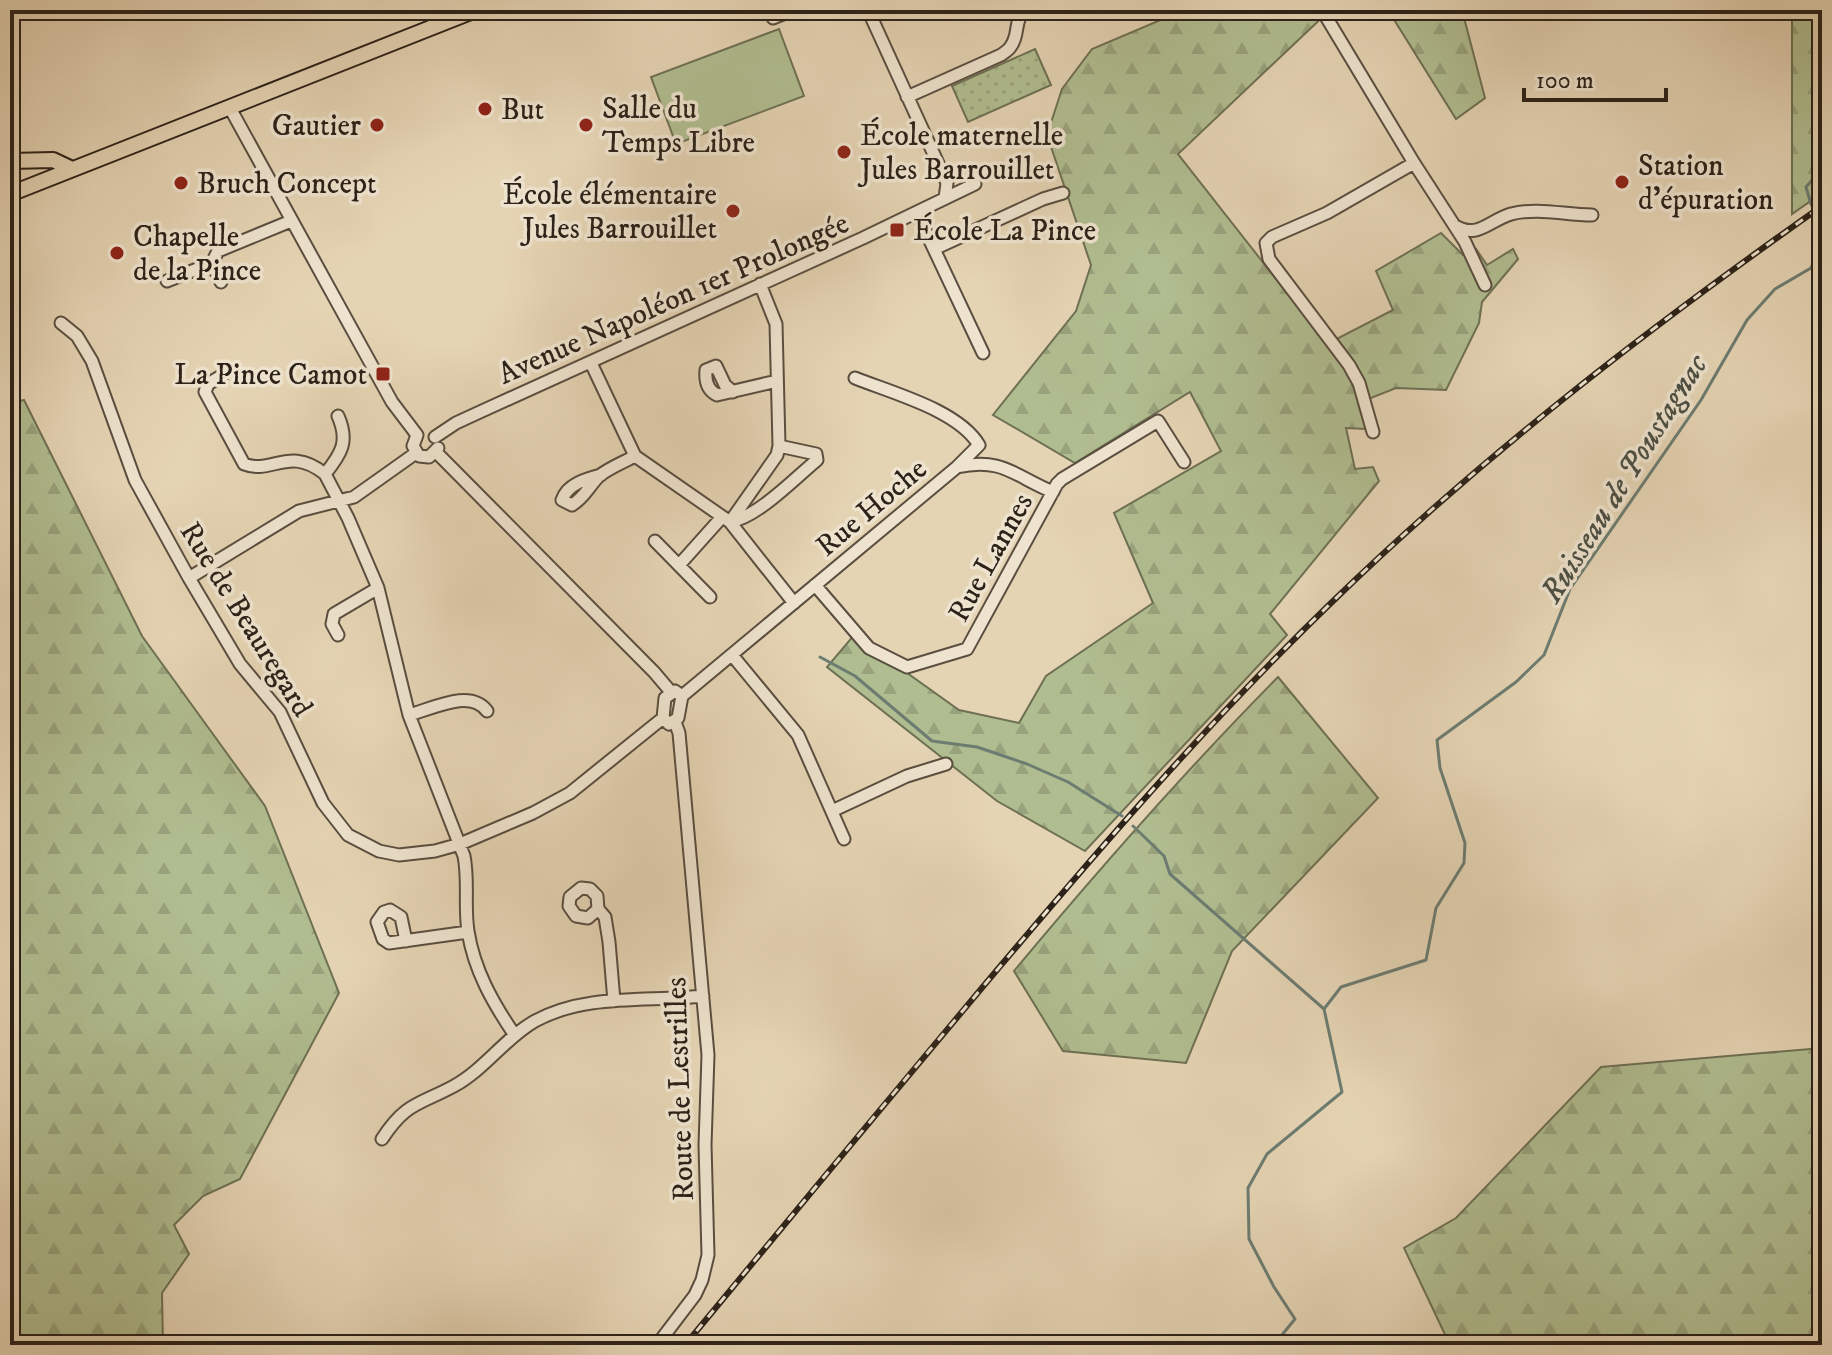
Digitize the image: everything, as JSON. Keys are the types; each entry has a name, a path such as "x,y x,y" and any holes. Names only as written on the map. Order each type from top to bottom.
{"main road":[{"path":"10,194 476,10"},
{"path":"10,161 53,160 72,169"}],"street":[{"path":"773,18 793,10"},
{"path":"868,10 947,183 945,198"},
{"path":"907,97 1001,55 1012,46 1017,22 1026,10"},
{"path":"1322,10 1465,242 1485,285"},
{"path":"230,108 392,402 417,435"},
{"path":"1373,432 1359,383 1349,365 1269,259 1266,243 1272,237 1327,213 1414,163"},
{"name":"Avenue Napoléon 1er Prolongée","path":"435,437 456,423 975,184"},
{"path":"934,249 1043,199 1063,193"},
{"path":"1453,225 1473,233 1508,215 1525,211 1549,210 1592,215"},
{"path":"917,213 983,353"},
{"path":"167,281 212,263 218,251 291,221"},
{"path":"212,263 221,282"},
{"path":"680,564 726,520 777,455 776,324 760,284"},
{"name":"Rue de Beauregard","path":"61,323 77,336 92,361 135,480 189,578 240,664 280,712 323,803 348,835 379,851 399,855 435,851 460,844 533,813 570,793 669,720"},
{"path":"591,363 635,456 726,520 794,603"},
{"path":"223,375 208,384 205,392 244,464 255,468 291,459 317,467 325,474 378,588 409,715 460,844 467,870 468,932 481,979 514,1034"},
{"name":"Rue Hoche","path":"676,694 732,655 957,467 979,445 972,434 938,412 855,378"},
{"path":"733,392 777,381"},
{"path":"325,474 340,456 344,430 338,416"},
{"name":"Rue Lannes","path":"815,585 869,648 907,667 967,649 1062,479 1158,421 1184,462"},
{"path":"425,432 435,437 436,452 429,457 416,453 413,446 417,435 425,432"},
{"path":"726,520 741,520 754,512 817,460 812,451 779,446"},
{"path":"436,452 676,694 665,698 669,720"},
{"path":"189,578 299,511 340,502 376,482 416,453"},
{"path":"601,475 635,456"},
{"name":"Rue Lannes","path":"957,467 987,463 999,465 1053,492"},
{"path":"655,541 710,597"},
{"path":"338,635 332,624 334,614 378,588"},
{"path":"732,655 798,735 844,839"},
{"path":"409,715 469,698 482,704 487,711"},
{"name":"Route de Lestrilles","path":"657,1345 695,1295 708,1255 705,1145 708,1055 679,733 669,720"},
{"path":"832,811 907,776 946,764"},
{"path":"598,909 605,917 614,1001"},
{"path":"406,941 468,932"},
{"path":"382,1139 404,1110 454,1086 474,1072 514,1034 553,1013 580,1005 614,1001 703,996"}],"green space":[{"path":"1184,10 1330,10 1178,154 1327,344 1393,310 1376,271 1441,233 1463,255 1476,249 1487,265 1513,249 1518,259 1482,302 1479,323 1446,390 1396,388 1358,403 1366,429 1346,428 1355,469 1373,467 1379,481 1270,614 1287,635 1085,851 997,801 827,667 854,635 959,710 1019,723 1046,676 1153,603 1114,513 1221,451 1190,392 1075,463 993,415 1076,311 1091,265 1047,135 1062,89 1092,49"},
{"path":"1388,10 1462,10 1485,98 1456,119"},
{"path":"1792,10 1822,10 1822,193 1792,214"},
{"path":"779,29 804,96 676,144 651,77"},
{"path":"1035,49 1051,85 968,122 952,86"},
{"path":"24,400 142,636 265,806 339,993 240,1179 203,1196 174,1225 189,1254 162,1293 163,1345 10,1345 10,404"},
{"path":"1278,677 1378,798 1232,951 1186,1063 1063,1051 1014,971 1143,821"},
{"path":"1822,1048 1822,1345 1450,1345 1404,1248 1456,1218 1601,1067"}],"waterway":[{"name":"Ruisseau de Poustagnac","path":"1822,169 1806,187 1822,224"},
{"name":"Ruisseau de Poustagnac","path":"1177,1345 1189,1336 1244,1345 1277,1341 1295,1319 1249,1239 1248,1188 1267,1154 1342,1092 1324,1009 1341,987 1426,960 1436,908 1464,863 1465,843 1440,768 1437,740 1516,682 1544,655 1570,589 1701,400 1747,320 1775,289 1811,268 1822,241"},
{"path":"820,657 855,676 932,741 977,747 1027,764 1068,782 1122,816"},
{"path":"1133,826 1164,856 1170,874 1324,1009"}],"railway":[{"path":"685,1345 1065,890 1194,744 1284,650 1387,550 1507,445 1631,346 1822,206"}],"place":[{"name":"But","path":"485,109"},
{"name":"Gautier","path":"377,125"},
{"name":"Salle du Temps Libre","path":"586,125"},
{"name":"École maternelle Jules Barrouillet","path":"844,152"},
{"name":"Station d'épuration","path":"1622,182"},
{"name":"Bruch Concept","path":"181,183"},
{"name":"École élémentaire Jules Barrouillet","path":"733,211"},
{"name":"École La Pince","path":"897,230"},
{"name":"Chapelle de la Pince","path":"117,253"},
{"name":"La Pince Camot","path":"383,374"}]}
